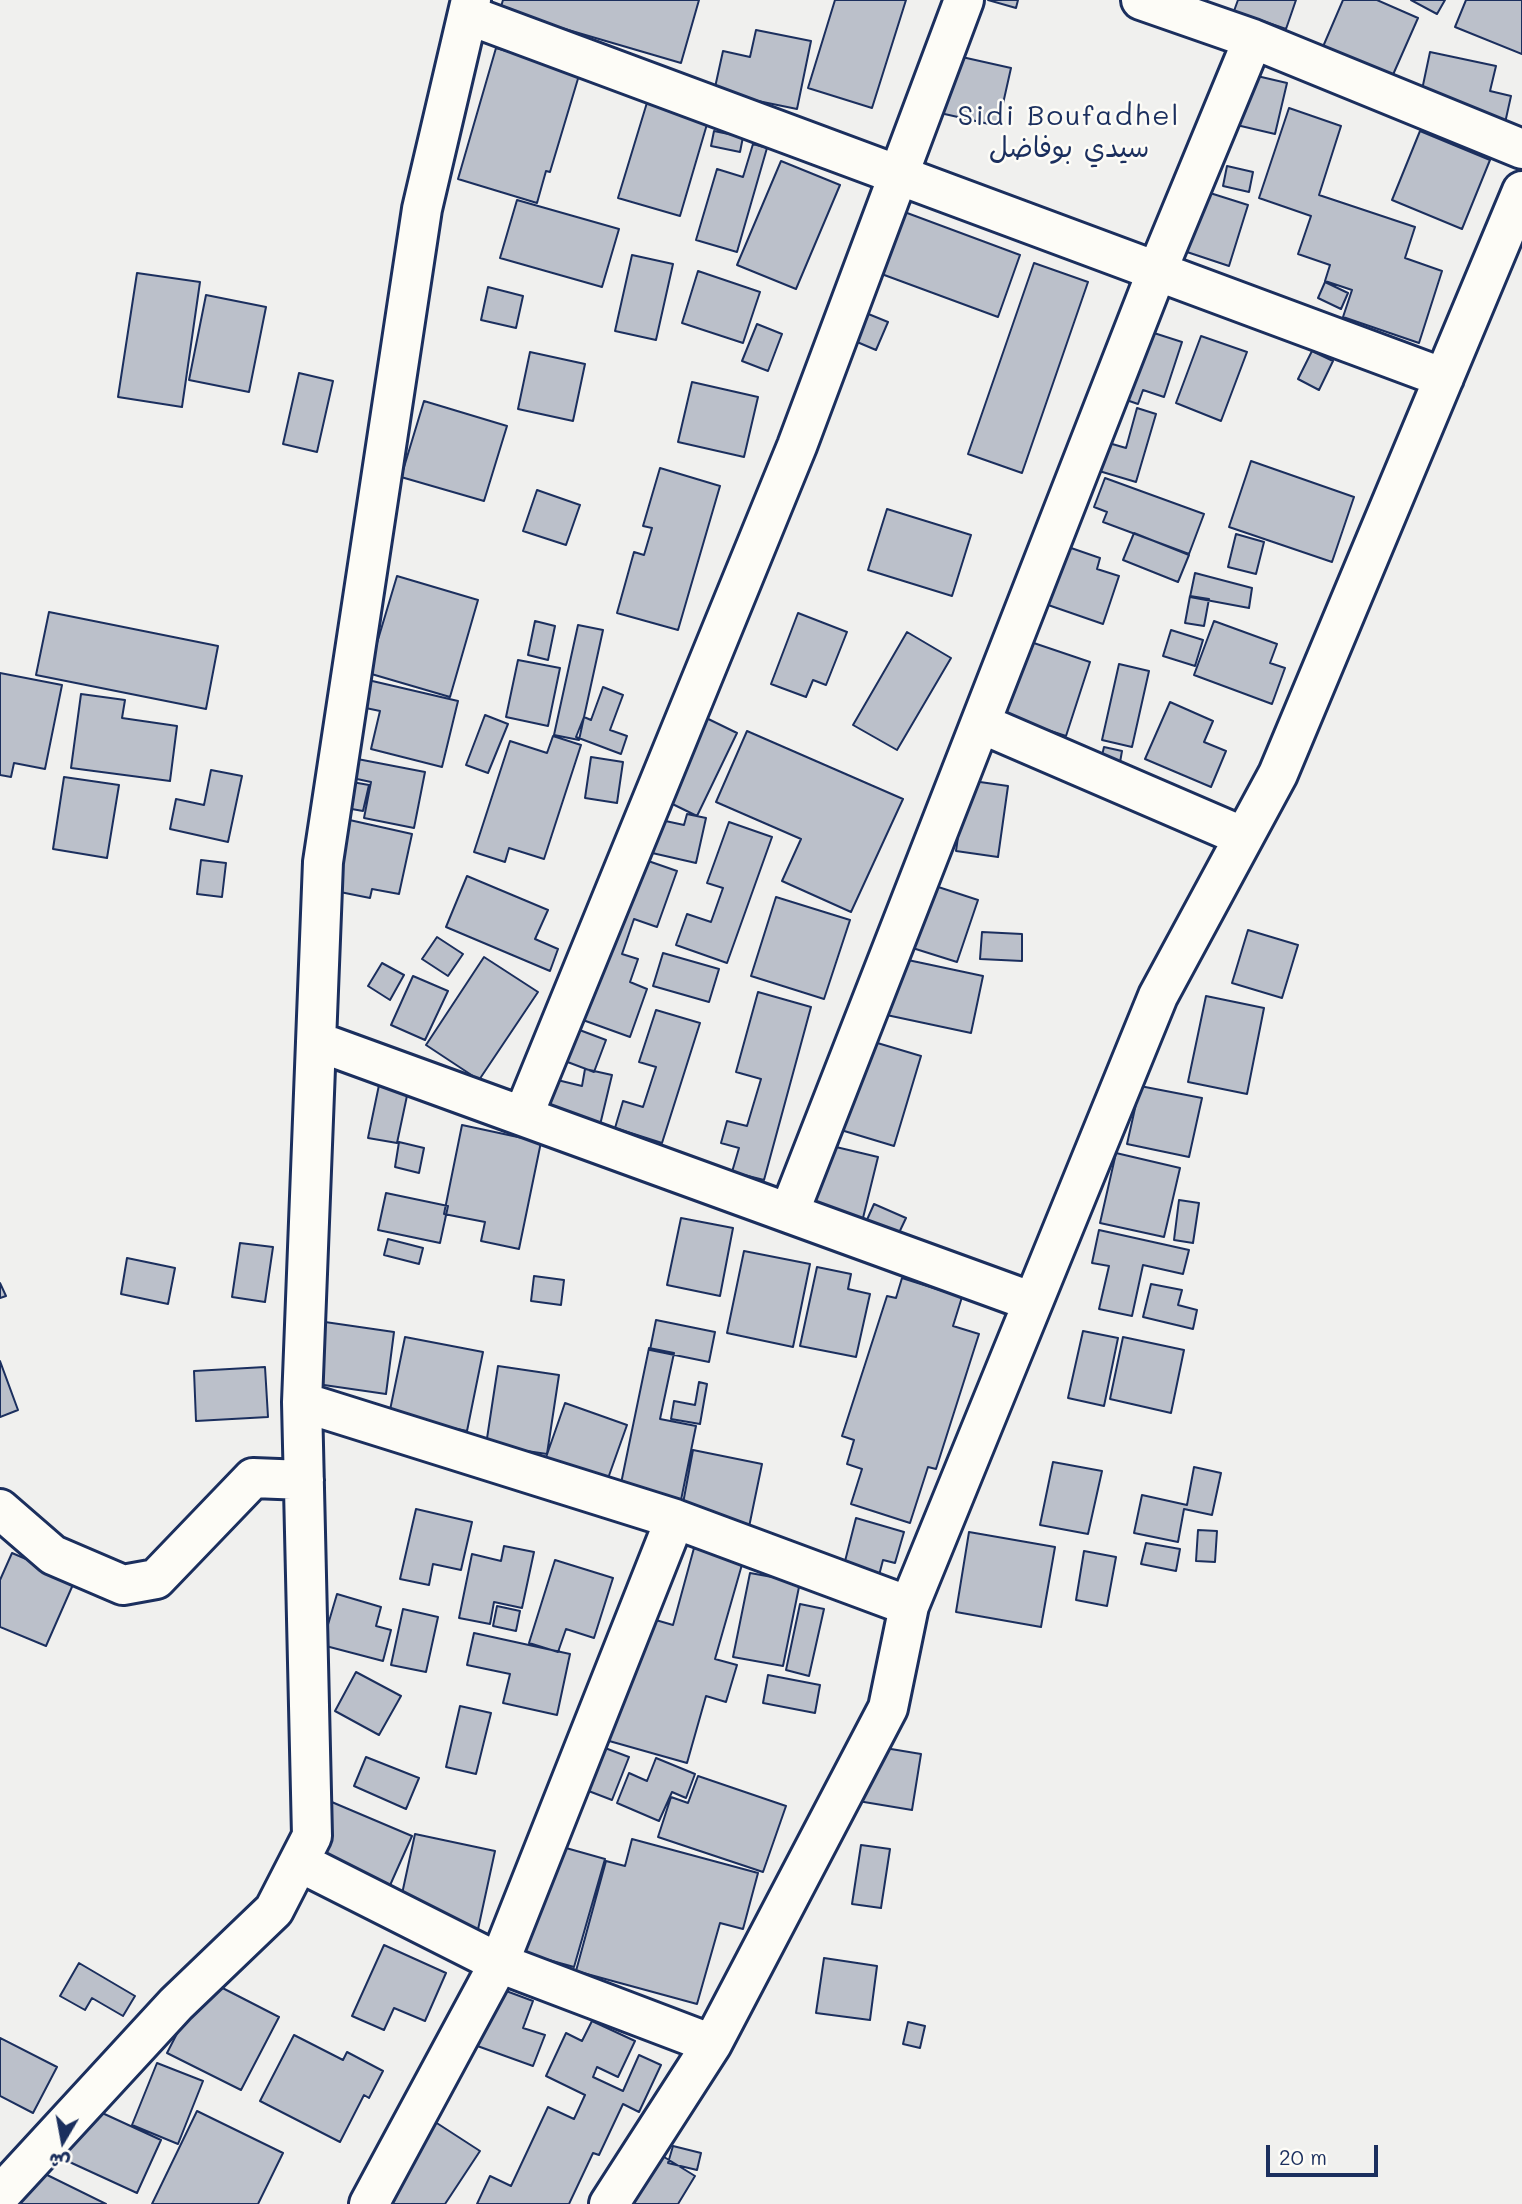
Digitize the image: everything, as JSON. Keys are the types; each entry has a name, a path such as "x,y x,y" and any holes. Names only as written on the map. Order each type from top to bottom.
{"street":[{"path":"523,1116 797,446 964,0"},
{"path":"1142,0 1253,39 1522,149"},
{"path":"0,2195 176,2004 274,1910 312,1836 302,1402 325,848 422,209 469,8 900,176 1444,378"},
{"path":"789,1213 1157,271 1253,39"},
{"path":"609,2204 712,2044 888,1708 909,1606 1158,996 1278,774 1522,191"},
{"path":"982,724 1244,837"},
{"path":"316,1041 1033,1303"},
{"path":"302,1402 675,1519 909,1606"},
{"path":"0,1509 53,1555 122,1585 156,1579 253,1478 304,1480"},
{"path":"369,2204 499,1963 675,1519"},
{"path":"299,1862 499,1963 712,2044"}],"building":[{"path":"503,0 699,0 681,63 500,10"},
{"path":"835,0 906,0 872,108 808,88"},
{"path":"988,0 1018,0 1016,8"},
{"path":"1238,0 1296,0 1286,29 1234,11"},
{"path":"1343,0 1377,0 1418,18 1388,86 1319,56"},
{"path":"1411,0 1445,0 1437,14"},
{"path":"1466,0 1522,0 1522,54 1455,27"},
{"path":"756,30 811,41 797,109 714,92 723,51 750,57"},
{"path":"496,48 580,72 550,172 546,171 537,203 458,179"},
{"path":"1430,52 1496,66 1490,91 1511,96 1505,123 1419,104"},
{"path":"953,55 1011,68 998,126 940,113"},
{"path":"1240,72 1287,83 1275,134 1228,123"},
{"path":"649,96 710,114 680,216 618,198"},
{"path":"1289,108 1341,126 1319,195 1415,227 1405,258 1442,271 1419,343 1343,317 1352,290 1325,281 1330,265 1298,254 1311,216 1259,198"},
{"path":"714,131 743,137 740,152 711,146"},
{"path":"1420,131 1490,160 1462,229 1392,200"},
{"path":"753,144 767,148 737,252 696,240 717,169 743,177"},
{"path":"781,161 840,185 796,289 737,265"},
{"path":"1227,166 1253,172 1249,192 1223,186"},
{"path":"1191,187 1248,205 1229,266 1172,247"},
{"path":"517,200 619,229 602,287 500,258"},
{"path":"891,207 1020,255 998,317 868,269"},
{"path":"632,255 673,264 656,340 615,331"},
{"path":"1034,263 1088,282 1022,473 968,454"},
{"path":"698,271 760,292 743,343 682,323"},
{"path":"137,273 200,282 182,407 118,397"},
{"path":"1325,282 1348,293 1341,309 1318,298"},
{"path":"488,287 523,296 516,328 481,320"},
{"path":"206,295 266,307 249,392 189,380"},
{"path":"861,311 888,322 876,350 850,339"},
{"path":"757,324 782,334 768,371 742,361"},
{"path":"1129,325 1182,342 1164,397 1143,390 1138,404 1106,393"},
{"path":"1201,336 1247,352 1221,421 1176,403"},
{"path":"1312,351 1333,361 1319,390 1298,379"},
{"path":"530,352 585,364 573,421 518,409"},
{"path":"299,373 333,381 317,452 283,444"},
{"path":"692,382 758,397 744,457 678,442"},
{"path":"424,401 507,426 484,501 401,477"},
{"path":"1137,408 1156,414 1136,482 1079,465 1088,437 1126,448"},
{"path":"1251,461 1354,497 1332,562 1229,527"},
{"path":"660,468 720,486 678,630 617,613 634,552 644,555 652,528 643,526"},
{"path":"1105,478 1204,514 1189,554 1103,522 1107,512 1094,507"},
{"path":"537,490 580,505 566,545 523,531"},
{"path":"887,509 971,535 952,596 868,570"},
{"path":"1134,533 1189,555 1178,582 1123,560"},
{"path":"1236,534 1264,542 1256,574 1228,567"},
{"path":"1045,539 1100,558 1097,569 1119,576 1103,624 1025,597"},
{"path":"1195,573 1252,588 1249,608 1190,597"},
{"path":"397,576 478,600 450,697 368,673"},
{"path":"1190,596 1209,599 1204,626 1185,623"},
{"path":"49,612 218,646 206,709 36,675"},
{"path":"798,613 847,632 826,685 813,680 806,697 771,684"},
{"path":"535,621 555,626 548,660 528,655"},
{"path":"1214,621 1277,644 1270,663 1285,668 1272,704 1194,675"},
{"path":"578,625 603,630 579,740 554,735"},
{"path":"1171,630 1203,640 1195,666 1163,656"},
{"path":"907,632 951,658 897,750 853,725"},
{"path":"1016,637 1090,662 1066,736 992,712"},
{"path":"518,660 560,668 548,726 506,717"},
{"path":"1119,664 1149,671 1132,747 1102,740"},
{"path":"0,673 62,685 45,769 14,763 11,777 0,775"},
{"path":"368,680 458,701 442,767 371,749 380,711 361,707"},
{"path":"603,687 623,695 610,730 627,736 621,754 576,737 584,717 591,720"},
{"path":"81,694 125,700 122,718 177,726 170,781 71,768"},
{"path":"1170,702 1213,721 1204,742 1226,751 1211,787 1145,759"},
{"path":"696,713 737,733 697,816 656,796"},
{"path":"485,715 508,724 488,773 466,765"},
{"path":"747,731 903,799 851,912 782,881 801,839 716,802"},
{"path":"553,736 581,745 544,859 509,848 505,862 474,852 510,741 547,753"},
{"path":"1104,747 1122,751 1119,768 1100,764"},
{"path":"347,757 425,772 414,828 364,818 371,782 343,776"},
{"path":"591,757 623,762 617,803 585,798"},
{"path":"211,770 242,776 228,842 170,829 176,799 204,805"},
{"path":"64,777 119,785 107,858 53,849"},
{"path":"966,780 1008,786 998,857 956,851"},
{"path":"352,782 369,785 363,811 346,808"},
{"path":"687,814 706,818 696,863 639,850 647,817 684,825"},
{"path":"345,819 412,834 399,894 372,889 370,898 330,890"},
{"path":"729,822 772,837 727,963 676,945 687,914 711,922 723,888 707,883"},
{"path":"631,855 677,871 657,927 634,919 622,954 638,959 630,982 647,989 630,1037 569,1015"},
{"path":"201,860 226,863 222,897 197,894"},
{"path":"467,876 548,910 535,939 558,949 550,971 446,927"},
{"path":"923,882 978,900 957,962 903,945"},
{"path":"776,897 850,920 824,999 751,976"},
{"path":"1248,930 1298,945 1282,998 1232,983"},
{"path":"982,932 1022,934 1022,961 980,959"},
{"path":"437,937 463,954 448,976 422,959"},
{"path":"663,953 719,969 709,1002 653,986"},
{"path":"875,953 983,976 971,1033 863,1010"},
{"path":"484,957 538,992 479,1080 426,1045"},
{"path":"382,963 404,975 390,1000 368,986"},
{"path":"413,976 448,991 425,1040 391,1025"},
{"path":"758,992 811,1007 764,1180 732,1172 739,1148 721,1143 727,1121 747,1126 761,1079 736,1072"},
{"path":"1206,996 1264,1008 1247,1094 1188,1082"},
{"path":"656,1010 700,1023 662,1143 615,1128 623,1101 643,1107 656,1067 639,1062"},
{"path":"569,1026 606,1040 594,1072 557,1058"},
{"path":"864,1039 921,1056 894,1146 821,1124"},
{"path":"585,1069 612,1075 600,1125 537,1110 545,1077 582,1086"},
{"path":"379,1085 408,1091 397,1143 368,1138"},
{"path":"1140,1086 1202,1098 1189,1157 1127,1144"},
{"path":"462,1125 541,1142 519,1249 481,1241 485,1222 444,1214"},
{"path":"399,1142 424,1148 419,1173 395,1167"},
{"path":"815,1142 878,1157 862,1222 800,1207"},
{"path":"1116,1153 1180,1168 1164,1237 1100,1223"},
{"path":"386,1193 448,1206 440,1243 378,1230"},
{"path":"1179,1200 1199,1203 1193,1243 1174,1240"},
{"path":"874,1204 906,1218 897,1237 866,1222"},
{"path":"681,1218 733,1228 720,1296 667,1285"},
{"path":"1099,1230 1189,1250 1183,1274 1143,1265 1132,1316 1099,1309 1109,1266 1092,1263"},
{"path":"388,1239 423,1248 419,1264 384,1255"},
{"path":"240,1243 273,1247 265,1302 232,1297"},
{"path":"744,1251 810,1264 793,1347 727,1333"},
{"path":"127,1258 175,1268 168,1304 121,1294"},
{"path":"817,1267 851,1274 848,1289 870,1294 856,1357 800,1346"},
{"path":"534,1276 564,1280 561,1305 531,1301"},
{"path":"902,1278 962,1297 953,1326 979,1334 936,1469 928,1467 910,1523 851,1504 862,1469 847,1464 854,1440 842,1436 887,1296 896,1298"},
{"path":"0,1283 6,1296 0,1298"},
{"path":"1151,1284 1182,1290 1178,1305 1197,1310 1193,1329 1143,1317"},
{"path":"656,1320 715,1332 709,1362 650,1350"},
{"path":"325,1322 394,1332 386,1394 317,1384"},
{"path":"1083,1331 1118,1338 1104,1406 1068,1398"},
{"path":"405,1337 483,1352 467,1431 389,1415"},
{"path":"1123,1337 1184,1350 1171,1413 1110,1399"},
{"path":"649,1348 674,1353 660,1419 696,1426 679,1510 618,1498"},
{"path":"0,1361 18,1410 0,1417"},
{"path":"498,1366 559,1375 547,1454 486,1445"},
{"path":"265,1367 268,1417 196,1421 194,1371"},
{"path":"699,1382 707,1384 700,1424 671,1419 674,1401 695,1405"},
{"path":"565,1403 627,1425 606,1484 544,1463"},
{"path":"693,1450 762,1464 749,1527 681,1514"},
{"path":"1053,1462 1102,1471 1088,1534 1040,1525"},
{"path":"1194,1467 1221,1473 1212,1515 1184,1509 1178,1542 1134,1533 1142,1495 1187,1505"},
{"path":"416,1509 472,1522 461,1570 433,1564 429,1585 400,1579"},
{"path":"856,1518 904,1532 895,1563 883,1560 877,1583 842,1573"},
{"path":"1198,1530 1217,1531 1215,1562 1196,1561"},
{"path":"969,1532 1055,1547 1041,1627 956,1612"},
{"path":"1146,1543 1180,1549 1176,1571 1141,1564"},
{"path":"504,1546 534,1552 522,1608 494,1602 490,1624 459,1618 472,1554 501,1561"},
{"path":"694,1548 743,1561 715,1659 737,1665 726,1702 706,1696 687,1763 588,1735 635,1614 673,1625"},
{"path":"1084,1551 1116,1557 1107,1606 1076,1600"},
{"path":"12,1553 75,1580 46,1646 0,1627 0,1580"},
{"path":"555,1560 613,1578 594,1638 566,1629 558,1652 529,1643"},
{"path":"750,1573 800,1582 783,1666 733,1657"},
{"path":"337,1594 381,1607 376,1626 391,1630 383,1661 322,1645"},
{"path":"800,1604 824,1609 809,1676 786,1670"},
{"path":"497,1606 520,1611 516,1631 493,1626"},
{"path":"403,1609 438,1617 426,1672 391,1665"},
{"path":"474,1633 570,1654 557,1715 503,1703 510,1674 467,1665"},
{"path":"356,1672 401,1696 379,1735 335,1711"},
{"path":"768,1675 820,1685 815,1713 763,1703"},
{"path":"460,1706 491,1713 476,1774 446,1767"},
{"path":"589,1742 629,1757 612,1800 573,1785"},
{"path":"867,1745 921,1754 912,1810 858,1801"},
{"path":"366,1757 419,1778 406,1809 354,1786"},
{"path":"656,1758 695,1774 686,1798 672,1792 659,1821 617,1803 629,1773 647,1781"},
{"path":"698,1776 786,1806 763,1872 658,1837 671,1797 688,1803"},
{"path":"327,1800 412,1836 387,1892 303,1855"},
{"path":"415,1834 495,1851 477,1934 397,1917"},
{"path":"527,1837 605,1859 574,1967 502,1947"},
{"path":"632,1839 758,1873 743,1929 720,1923 697,2004 576,1971 606,1861 625,1866"},
{"path":"861,1845 890,1849 881,1908 852,1904"},
{"path":"384,1945 446,1973 425,2021 394,2008 384,2030 352,2016"},
{"path":"824,1958 877,1966 870,2020 816,2013"},
{"path":"79,1963 135,1996 123,2016 92,1998 85,2010 60,1996"},
{"path":"205,1979 279,2017 241,2090 167,2053"},
{"path":"490,1985 533,2001 523,2028 545,2035 533,2066 469,2043"},
{"path":"592,2021 635,2041 618,2077 597,2067 593,2077 623,2091 639,2055 661,2065 639,2112 623,2104 599,2155 593,2153 569,2204 477,2204 490,2176 511,2186 548,2107 574,2119 585,2095 546,2076 566,2033 582,2041"},
{"path":"908,2022 925,2026 920,2048 903,2044"},
{"path":"294,2035 343,2060 347,2052 383,2071 369,2098 364,2095 340,2142 260,2101"},
{"path":"0,2038 57,2067 33,2113 0,2096"},
{"path":"157,2063 203,2081 178,2144 132,2125"},
{"path":"87,2106 161,2140 137,2193 63,2159"},
{"path":"412,2107 480,2151 445,2204 350,2204"},
{"path":"197,2111 283,2153 258,2204 152,2204"},
{"path":"673,2146 701,2153 697,2170 668,2163"},
{"path":"656,2152 695,2176 678,2204 625,2204"},
{"path":"35,2169 106,2204 18,2204"}],"district":[{"name":"Sidi Boufadhel سيدي بوفاضل","path":"1069,132"}]}
